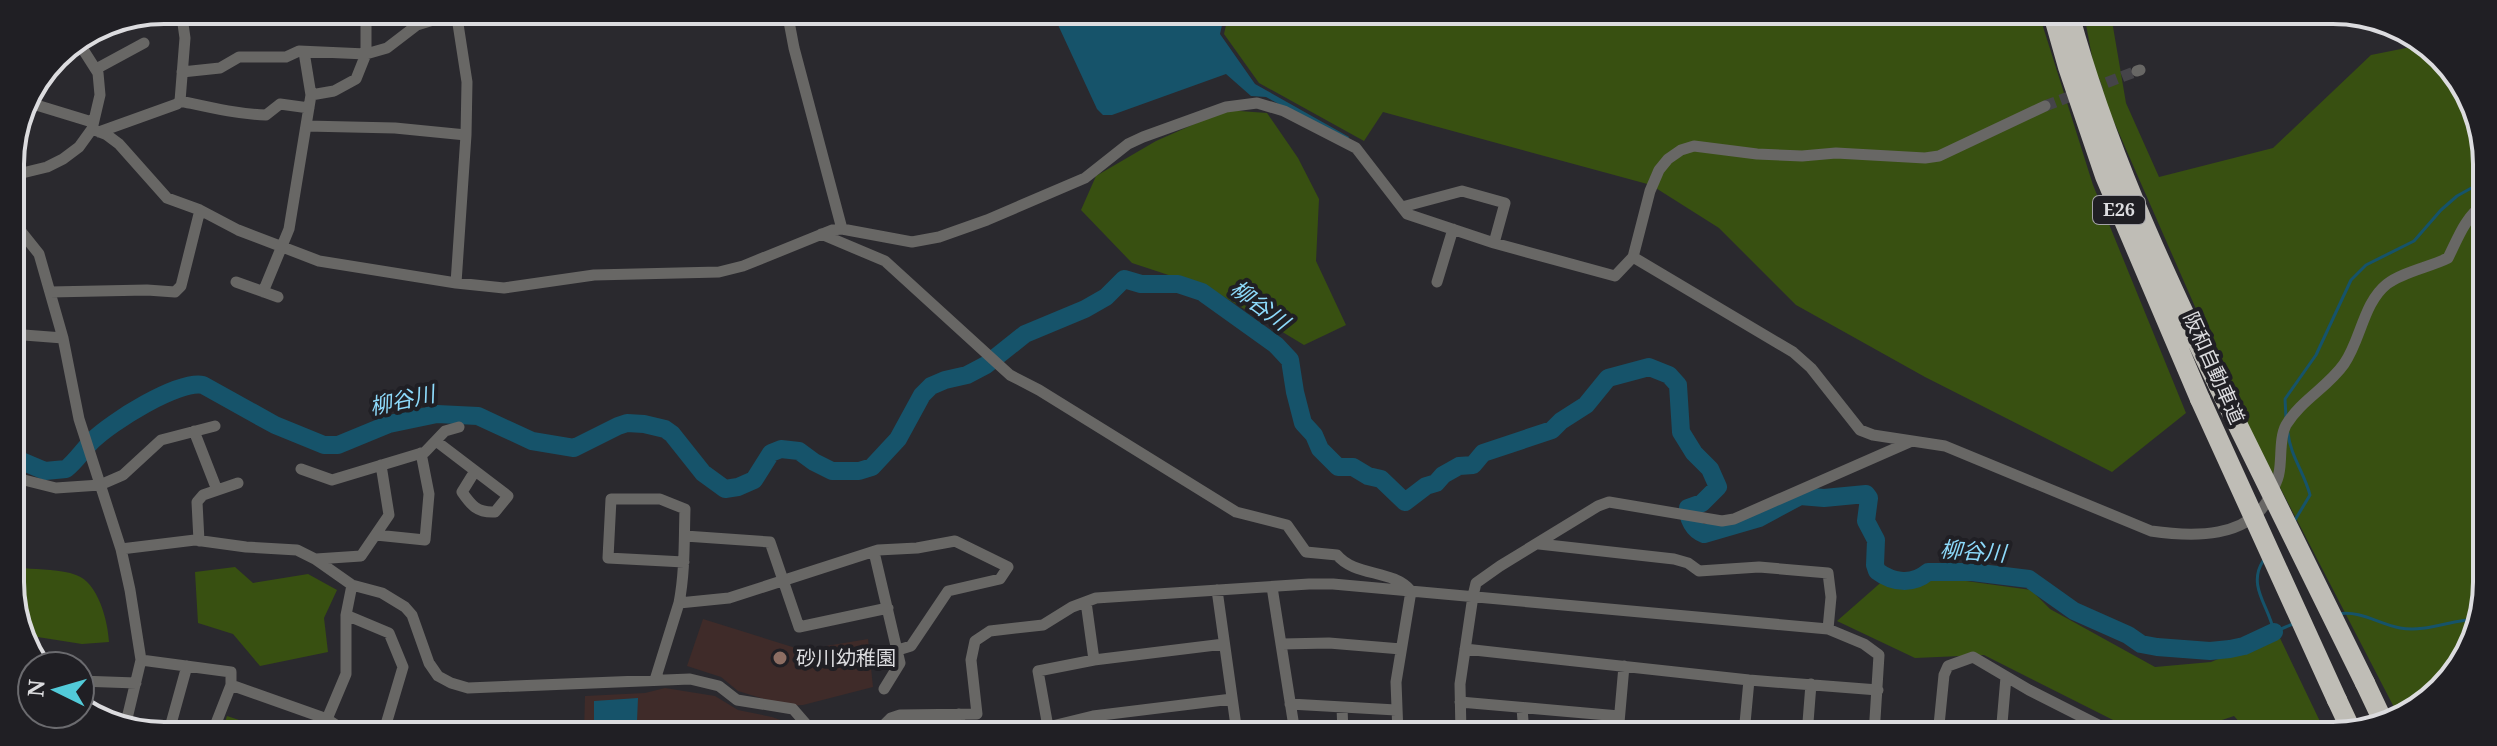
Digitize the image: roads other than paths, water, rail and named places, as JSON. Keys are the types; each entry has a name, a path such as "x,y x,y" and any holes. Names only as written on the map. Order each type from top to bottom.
{"highway":[{"name":"阪和自動車道","path":"2056,24 2105,176 2200,399 2347,721"},
{"name":"阪和自動車道","path":"2072,24 2100,118 2148,237 2380,714"}],"street":[{"path":"94,128 180,101 185,38 183,24"},
{"path":"311,95 334,91 356,79 366,54 366,24"},
{"path":"182,72 220,68 239,57 286,57 304,52 366,54 387,48 420,24"},
{"path":"456,283 467,82 458,24"},
{"path":"789,24 842,229"},
{"path":"96,69 144,43"},
{"path":"24,173 63,159 79,147 94,128 100,95 98,73 84,50"},
{"path":"263,292 289,229 311,95 304,52"},
{"path":"180,101 255,115 266,115 280,104 309,108"},
{"path":"37,105 94,128 119,144 167,198 200,210 238,230 319,261 504,288 594,275 719,272 842,229 912,242 939,237 1085,178 1128,144 1143,137 1244,103 1257,103 1284,111 1356,148 1407,214 1494,243 1615,276 1633,257 1650,191 1659,170 1681,150 1694,146 1757,154 1802,156 1836,153 1925,158 1965,146 2009,121 2045,106"},
{"path":"306,126 395,128 466,135"},
{"path":"1402,207 1462,191 1505,203 1494,243"},
{"path":"50,292 175,292 181,286 200,210"},
{"path":"1633,257 1793,352 1811,368 1860,430 1873,435 1945,446 2151,531 2175,534 2217,532 2238,527 2263,510 2279,477 2284,428 2307,400 2347,361 2380,291 2389,282 2448,258 2473,212"},
{"path":"1437,282 1453,229"},
{"path":"821,234 885,261 1010,375 1236,512 1287,525 1306,552 1337,555 1344,563 1404,582 1411,591 1396,682 1397,722"},
{"path":"24,235 39,254 63,338 84,434 121,549 141,660 130,718"},
{"path":"236,282 278,297"},
{"path":"24,335 63,338"},
{"path":"24,480 56,488 100,485 123,475 161,440 215,426"},
{"path":"301,469 332,480 421,453 445,431 459,427"},
{"path":"194,431 217,490"},
{"path":"1461,722 1465,649 1476,583 1500,566 1609,502 1722,521 1734,519 1913,440"},
{"path":"436,441 475,471"},
{"path":"376,535 425,540 429,494 421,453"},
{"path":"315,559 361,556 376,535 389,515 381,465"},
{"path":"199,541 197,502 203,495 238,483"},
{"path":"655,680 679,603 684,562 685,509 660,499 611,499 608,558 684,562"},
{"path":"685,536 770,542 799,627 888,608"},
{"path":"121,549 199,541 297,550 352,585 382,593 405,607 412,615 429,663 438,676 468,688 690,679 719,686 737,700 793,709 804,722"},
{"path":"679,603 729,598 874,552 955,541 1008,567 1000,579 948,591 911,646 898,650"},
{"path":"1539,544 1674,559 1688,563 1699,571 1759,567 1828,573 1831,597 1828,629"},
{"path":"874,552 900,663 884,689"},
{"path":"887,722 900,715 977,714 971,660 972,648 981,635 1003,628 1043,625 1072,607 1096,598 1333,584 1828,629 1864,644 1879,655 1875,722"},
{"path":"327,719 346,674 346,615 352,585"},
{"path":"1272,587 1293,722"},
{"path":"1217,590 1235,722"},
{"path":"1086,602 1094,660"},
{"path":"346,615 389,633 403,667 387,722"},
{"path":"1282,644 1329,643 1401,649"},
{"path":"1047,722 1038,671 1094,660 1224,644"},
{"path":"1465,649 1749,680 1878,690"},
{"path":"1939,722 1944,675 1948,666 1973,657 2093,722"},
{"path":"141,660 231,672 231,685 217,722"},
{"path":"171,722 187,666"},
{"path":"1619,722 1624,666"},
{"path":"2002,722 2006,677"},
{"path":"1745,722 1749,680"},
{"path":"96,682 136,683"},
{"path":"1808,722 1811,684"},
{"path":"231,685 332,722"},
{"path":"1068,722 1093,716 1232,699"},
{"path":"1460,702 1619,716"},
{"path":"1290,704 1396,710"},
{"path":"1342,707 1343,722"},
{"path":"1522,708 1523,722"},
{"path":"959,714 960,722"}],"water":[{"path":"1058,24 1222,24 1220,34 1255,84 1349,137 1347,141 1266,97 1251,96 1226,74 1112,115 1103,115 1097,109"},
{"path":"638,698 637,721 594,722 594,701"}],"waterway":[{"path":"2286,418 2285,399 2316,355 2351,280 2366,265 2414,241 2441,210 2473,187"},
{"name":"柳谷川","path":"24,462 45,471 66,469 92,441 129,414 178,389 203,385 275,425 324,445 338,445 389,424 437,414 478,416 532,441 574,448 627,423 665,429 703,473 725,489 754,480 771,453 781,449 799,451 832,471 859,471 872,467 898,439 922,395 931,386 967,375 986,365 1025,334 1106,297 1124,279 1141,284 1178,284 1202,292 1276,345 1290,360 1303,423 1314,435 1320,449 1338,467 1353,467 1381,479 1405,502 1459,466 1473,465 1483,453 1552,430 1586,405 1608,378 1649,367 1669,375 1678,385 1681,432 1694,453 1710,469 1718,487 1702,503 1688,508 1692,524 1704,534 1759,518 1800,496 1824,498 1866,494 1869,498 1866,521 1876,540 1875,565 1877,571 1890,578 1909,581 1928,572 1972,572 2029,579 2074,611 2141,644 2157,647 2210,651 2230,649 2274,632"},
{"path":"2288,433 2310,495 2295,520"},
{"path":"2263,561 2257,579 2258,588 2274,632 2295,623"},
{"path":"2338,614 2354,614 2410,629 2468,620"}],"tunnel":[{"path":"2045,106 2137,71"}],"place":[{"name":"砂川幼稚園","path":"780,658"}]}
